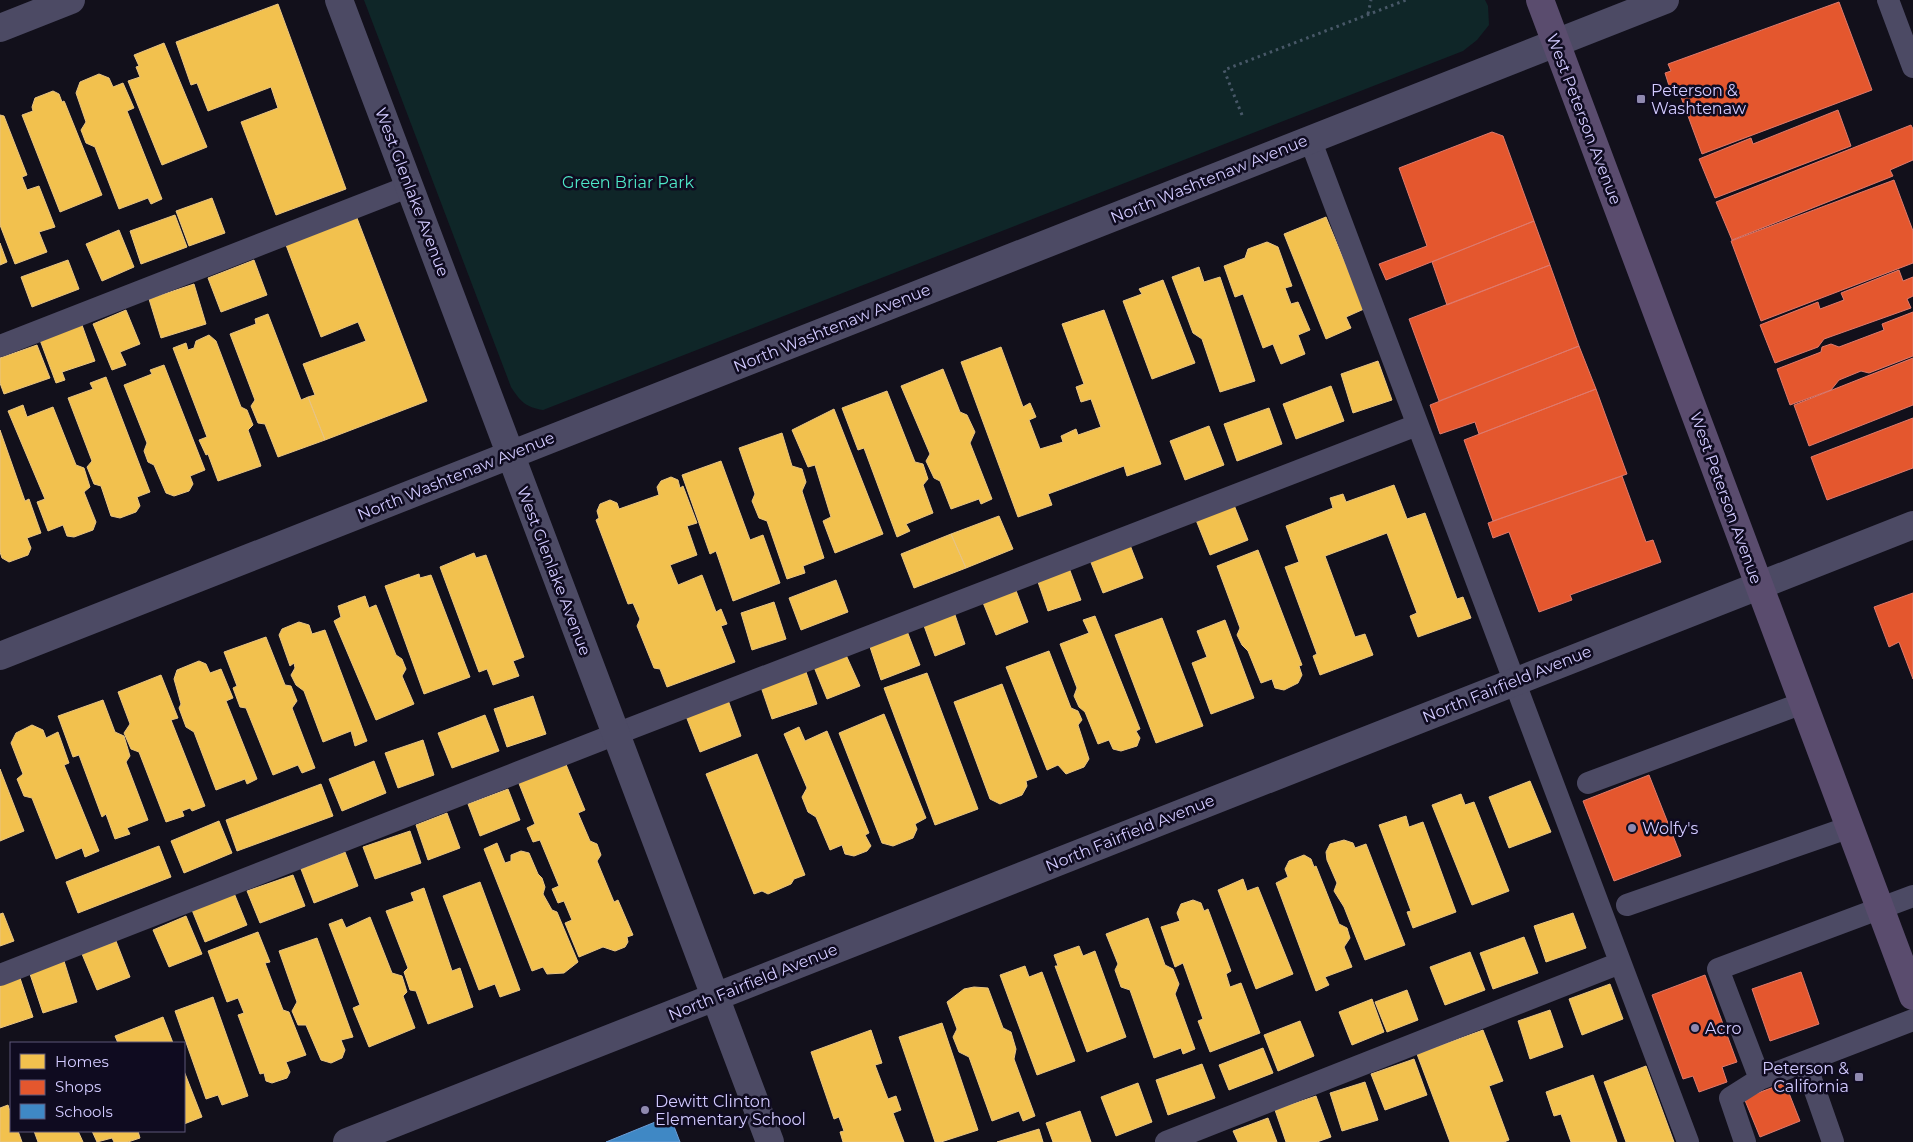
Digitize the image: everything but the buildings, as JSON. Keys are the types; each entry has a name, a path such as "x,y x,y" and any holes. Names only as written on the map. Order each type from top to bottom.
{"main road":[{"name":"West Peterson Avenue","path":"1540,0 1913,996"}],"street":[{"path":"0,28 71,0"},
{"name":"West Glenlake Avenue","path":"339,0 770,1142"},
{"name":"North Washtenaw Avenue","path":"0,656 1665,0"},
{"name":"North Fairfield Avenue","path":"347,1142 1913,525"}],"lane":[{"path":"1888,0 1913,67"},
{"path":"1310,139 1688,1142"},
{"path":"0,346 410,186"},
{"path":"0,975 616,734 1417,425"},
{"path":"1588,783 1803,703"},
{"path":"1627,905 1850,827"},
{"path":"1760,1079 1718,969 1913,896"},
{"path":"1166,1142 1620,964"},
{"path":"1744,1142 1730,1098 1760,1079 1913,1020"},
{"path":"1805,1062 1833,1142"}],"path":[{"path":"1368,15 1371,0"},
{"path":"1242,115 1224,70 1406,0"}],"green space":[{"name":"Green Briar Park","path":"364,0 1485,0 1488,6 1489,25 1477,40 1463,51 543,410 524,403 511,387"}],"place":[{"name":"Peterson & Washtenaw","path":"1641,99"},
{"name":"Wolfy's","path":"1632,828"},
{"name":"Acro","path":"1695,1028"},
{"name":"Peterson & California","path":"1859,1077"},
{"name":"Dewitt Clinton Elementary School","path":"645,1110"}]}
